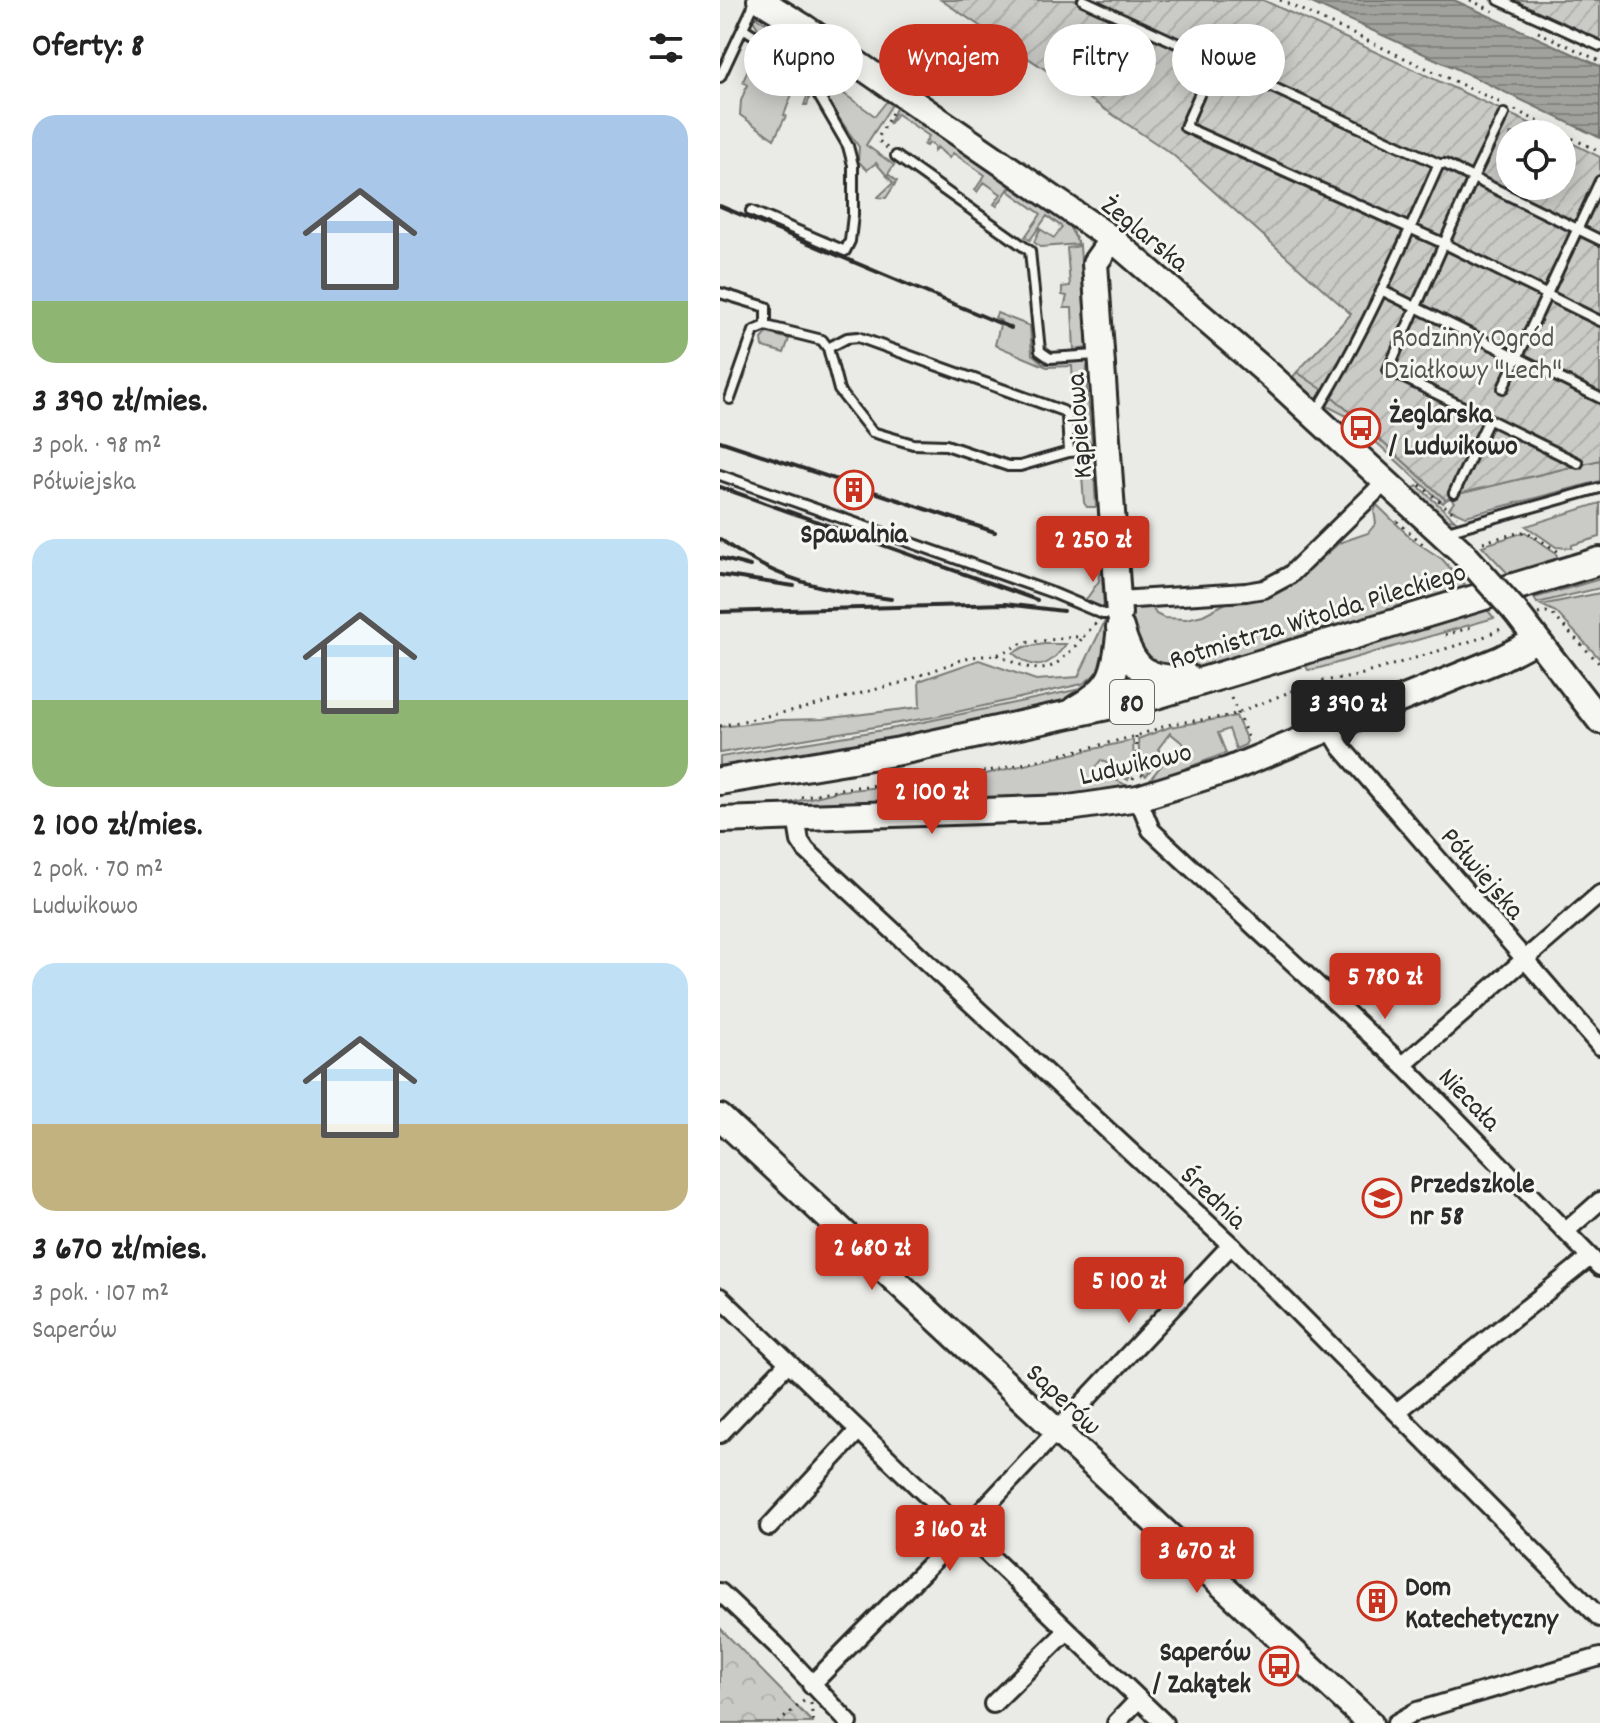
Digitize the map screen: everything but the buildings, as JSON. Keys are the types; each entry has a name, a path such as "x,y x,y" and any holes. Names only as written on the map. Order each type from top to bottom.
{"main road":[{"name":"Rotmistrza Witolda Pileckiego","path":"720,781 900,751 1153,696 1600,561"},
{"path":"1115,614 1133,662 1150,675 1169,680 1240,671"},
{"path":"1051,720 1084,704 1107,686 1116,668 1115,614"}],"street":[{"name":"Żeglarska","path":"761,1 879,79"},
{"name":"Żeglarska","path":"904,96 1112,239 1443,532 1472,547 1523,624"},
{"name":"Kąpielowa","path":"1112,239 1095,263 1115,614"},
{"path":"1115,614 1264,589 1290,575 1387,480"},
{"path":"1523,624 1600,721"},
{"name":"Ludwikowo","path":"720,820 794,808 1069,808 1138,798 1228,770 1322,725 1500,659 1523,624"},
{"name":"Półwiejska","path":"1322,725 1600,1046"},
{"name":"Niecała","path":"1138,798 1151,830 1403,1065 1595,1262"},
{"name":"Średnia","path":"794,808 800,841 806,850 1231,1245 1600,1618"},
{"path":"1403,1065 1600,894"},
{"name":"Saperów","path":"720,1117 1370,1723"},
{"path":"1566,1231 1600,1201"},
{"path":"811,1690 1231,1245"},
{"path":"1398,1411 1595,1262"},
{"path":"720,1297 1164,1723"},
{"path":"720,1434 788,1363"},
{"path":"769,1527 858,1431"},
{"path":"720,1592 776,1645 811,1690 849,1723"},
{"path":"993,1704 1067,1631"},
{"path":"1396,1723 1417,1711 1600,1657"},
{"path":"1116,1723 1139,1699"}],"lane":[{"path":"1083,0 1172,41"},
{"path":"1499,0 1600,46"},
{"path":"720,77 743,28 761,1"},
{"path":"743,28 801,65 848,146 853,165 853,215 850,241 845,251 751,211"},
{"path":"1285,94 1439,164 1445,164 1600,240"},
{"path":"1199,96 1185,127 1445,244 1600,321"},
{"path":"1504,114 1388,370 1578,463"},
{"path":"896,156 1030,251 1040,351 1050,358 1101,354"},
{"path":"1314,415 1383,291 1439,164"},
{"path":"1503,388 1600,181"},
{"path":"1383,291 1600,398"},
{"path":"720,293 766,307 766,326"},
{"path":"730,399 754,331 766,326 822,340 828,348 839,390 872,432 913,444 946,445 1008,466 1020,466 1069,452 1108,449"},
{"path":"828,348 847,338 858,337 1063,411 1067,416 1069,452"},
{"path":"1454,493 1489,419"},
{"path":"720,475 1115,614"},
{"path":"1443,532 1600,488"},
{"path":"1318,691 1322,725"}],"path":[{"path":"1280,0 1600,152"},
{"path":"896,156 879,141 879,136 902,96"},
{"path":"1472,547 1526,531 1561,554"},
{"path":"794,808 846,788 954,778 1136,736 1171,724 1237,713 1299,688 1353,677 1481,638 1523,624 1546,612 1553,615 1600,664"},
{"path":"997,655 1031,670 1052,667 1066,658 1084,636 1115,614"},
{"path":"1445,635 1472,627"},
{"path":"720,726 900,683 969,657 997,655 1023,643 1084,636"},
{"path":"1299,688 1322,725"},
{"path":"1231,698 1237,713"},
{"path":"1136,736 1137,770"},
{"path":"778,1723 811,1690"}],"green space":[{"name":"Rodzinny Ogród Działkowy \"Lech\"","path":"941,0 1263,0 1523,120 1496,120 1496,200 1576,200 1576,145 1600,157 1600,460 1458,494 1446,500 1332,396 1297,372 1351,314 1172,154 1085,96 1156,96 1156,24 1044,24 1044,69 1028,58 1028,24 977,24"},
{"path":"1490,0 1600,0 1600,50"},
{"path":"756,17 767,24 755,24 753,20"},
{"path":"744,93 744,96 791,96 786,116 774,139 740,115"},
{"path":"824,96 847,96 875,116 887,101 880,96 893,103 866,145 894,165 888,174 897,181 886,198 878,197 893,183 876,163 867,170 858,161 859,147"},
{"path":"897,106 1011,185 997,206 994,204 1001,194 984,182 977,192 975,190 985,175 953,153 949,158 937,147 934,151 934,146 929,143 924,145 929,136 897,114 889,124"},
{"path":"1013,186 1067,223 1079,244 1040,247 1034,242 1040,229 1054,238 1062,227 1047,216 1030,240 1025,237 1041,214 1009,191"},
{"path":"1080,246 1087,348 1074,350 1072,308 1064,308 1067,296 1062,295 1062,287 1070,286 1067,248"},
{"path":"997,313 1030,326 1032,354 1044,364 1088,361 1086,375 1092,442 1080,444 1076,436 1072,366 1047,367 995,345 1001,321 995,318"},
{"path":"767,333 789,339 784,353 763,347 762,339"},
{"path":"1297,372 1324,390 1316,400 1292,378"},
{"path":"1332,396 1446,500 1443,503 1361,425 1359,427 1347,416 1327,406"},
{"path":"1600,460 1600,481 1466,516 1449,509 1454,502 1451,499 1458,494"},
{"path":"1094,474 1096,507 1087,507 1082,475"},
{"path":"1418,486 1455,520 1440,518 1409,490"},
{"path":"1600,503 1600,537 1572,545 1572,548 1556,547 1526,526"},
{"path":"1377,505 1413,540 1442,559 1471,591 1349,622 1196,668 1157,672 1128,636 1130,609 1135,606 1150,604 1156,614 1164,618 1186,619 1203,615 1228,602 1246,602 1289,585 1339,543 1368,533 1376,523 1374,511"},
{"path":"1099,527 1104,608 1085,601 1099,581 1097,543 1088,538"},
{"path":"1525,532 1555,552 1558,558 1514,580 1482,546"},
{"path":"1600,579 1600,588 1537,603 1534,598"},
{"path":"1600,593 1600,659 1556,612 1541,605"},
{"path":"1485,607 1494,618 1316,669 1308,670 1306,666 1333,653"},
{"path":"1105,621 1104,657 1097,672 1082,684 934,717 720,753 720,727 920,707 919,681 979,660 1036,680 1078,677"},
{"path":"1066,644 1054,658 1042,665 1029,664 1013,653 1024,647"},
{"path":"1113,657 1078,700 950,729 720,767 720,757 895,728 1085,688"},
{"path":"1236,716 1247,741 1245,745 1236,749 1229,729 1218,733 1226,753 1158,779 1151,778 1168,757 1174,761 1186,746 1170,733 1158,749 1163,754 1146,776 1141,771 1138,739 1170,727"},
{"path":"1133,740 1134,766 1128,780 1101,760 1094,769 1126,785 1100,790 1100,797 768,808 840,791 964,779"},
{"path":"720,1628 813,1723 720,1723"}],"shaded area":[{"path":"1305,0 1454,0 1600,66 1600,138 1576,126 1576,120 1563,120"}],"railway":[{"path":"720,206 1011,328"},
{"path":"720,441 995,532"},
{"path":"720,487 1037,600"},
{"path":"720,539 781,574 822,587 891,599"},
{"path":"720,558 750,566"},
{"path":"720,575 794,586"},
{"path":"720,612 1005,604 1063,611"}],"place":[{"name":"Żeglarska / Ludwikowo","path":"1361,428"},
{"name":"Spawalnia","path":"854,490"},
{"name":"Przedszkole nr 58","path":"1382,1198"},
{"name":"Dom Katechetyczny","path":"1377,1601"},
{"name":"Saperów / Zakątek","path":"1279,1666"}]}
